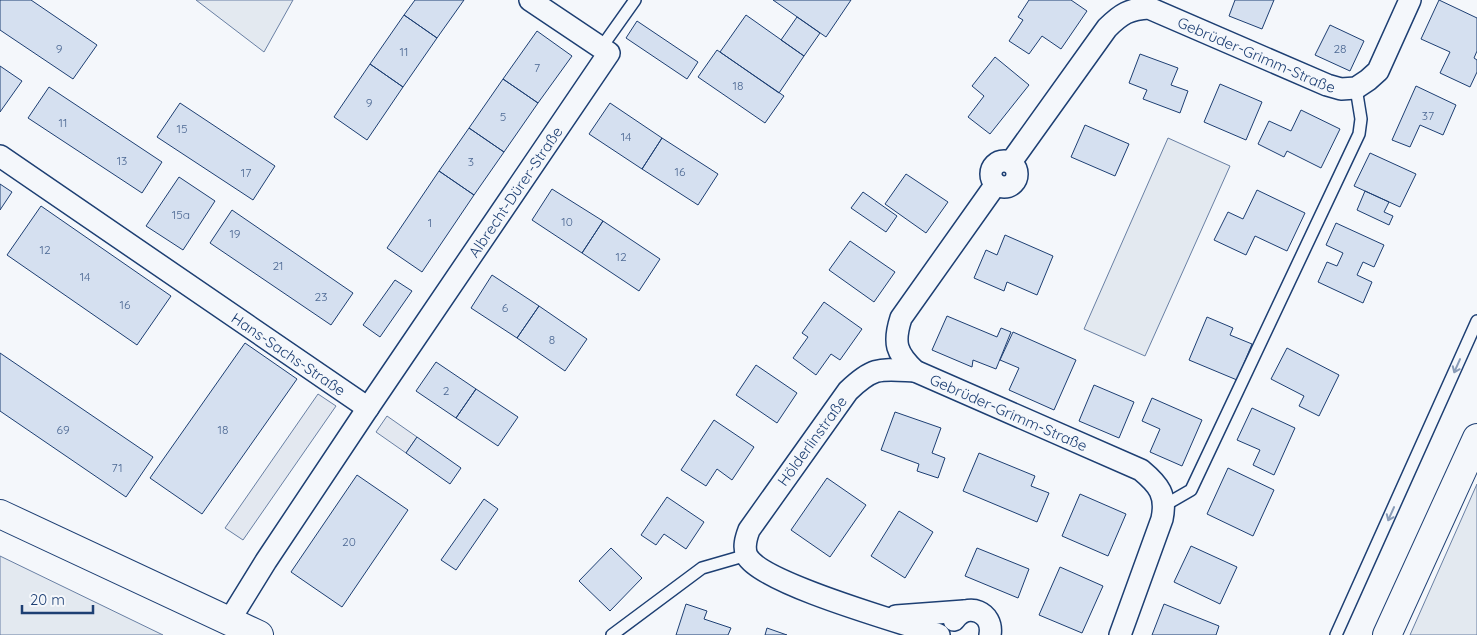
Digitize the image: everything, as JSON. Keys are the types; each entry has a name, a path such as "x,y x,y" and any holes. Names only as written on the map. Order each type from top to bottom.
{"street":[{"path":"530,0 600,48"},
{"name":"Gebrüder-Grimm-Straße","path":"1164,505 1161,492 1153,480 1141,470 915,371 903,359 898,347 896,333 901,318 996,184 991,177 993,167 1001,161 1011,162 1106,28 1120,15 1134,9 1149,8 1327,85 1340,88 1356,88 1378,71 1410,0"},
{"name":"Albrecht-Dürer-Straße","path":"368,408 609,54 600,48"},
{"name":"Hans-Sachs-Straße","path":"0,156 368,408"},
{"name":"Hölderlinstraße","path":"747,555 745,542 749,530 848,391 863,376 877,370 915,371"},
{"path":"229,621 261,569 368,408"},
{"path":"1388,635 1477,438"},
{"path":"1120,635 1162,519 1164,505"},
{"path":"0,514 260,635"},
{"path":"747,555 756,566 774,577 804,590 939,635"},
{"path":"886,617 976,610 986,616 991,626 990,635"},
{"path":"953,635 953,621 964,611"}],"lane":[{"path":"600,48 635,0"},
{"path":"1164,505 1191,490 1359,134 1361,119 1356,88"},
{"path":"1336,635 1477,321"},
{"path":"612,635 702,568 747,555"}],"shaded area":[{"path":"196,0 293,0 264,52"},
{"path":"1168,138 1230,166 1145,356 1084,329"},
{"path":"318,394 336,406 243,540 225,528"},
{"path":"387,416 417,437 406,453 376,432"},
{"path":"1477,484 1477,635 1410,635"},
{"path":"0,556 163,635 0,635"}],"building":[{"path":"0,0 31,0 97,45 73,79 0,30"},
{"path":"415,0 464,0 437,38 404,15"},
{"path":"773,0 851,0 826,37"},
{"path":"1029,0 1071,0 1087,11 1061,49 1042,36 1029,54 1009,41 1023,20 1018,17"},
{"path":"1235,0 1274,0 1262,29 1229,16"},
{"path":"1439,0 1477,18 1477,51 1474,58 1477,60 1477,72 1470,87 1440,73 1450,52 1421,39"},
{"path":"404,15 437,38 403,87 370,64"},
{"path":"746,15 804,56 779,93 720,52"},
{"path":"797,17 820,33 804,56 781,40"},
{"path":"637,21 698,62 687,79 626,38"},
{"path":"1330,25 1364,41 1350,71 1315,55"},
{"path":"537,31 572,56 538,103 503,79"},
{"path":"717,50 784,96 765,123 698,77"},
{"path":"1140,54 1178,68 1171,85 1188,91 1180,113 1143,99 1147,90 1129,83"},
{"path":"995,57 1029,85 990,134 968,117 984,96 972,86"},
{"path":"370,64 403,87 367,140 334,117"},
{"path":"0,66 22,81 0,112"},
{"path":"503,79 538,103 504,152 469,128"},
{"path":"1220,84 1262,102 1246,140 1204,122"},
{"path":"1416,86 1456,105 1443,135 1420,125 1410,147 1392,140"},
{"path":"49,87 162,162 142,193 28,118"},
{"path":"180,103 275,166 253,200 157,137"},
{"path":"610,103 662,138 642,169 589,134"},
{"path":"1301,110 1340,129 1321,168 1287,151 1284,157 1258,144 1269,121 1291,131"},
{"path":"1085,125 1129,144 1115,176 1071,157"},
{"path":"469,128 504,152 474,195 439,171"},
{"path":"662,138 718,174 698,205 642,169"},
{"path":"1370,153 1416,174 1400,207 1354,186"},
{"path":"439,171 474,195 422,272 387,248"},
{"path":"906,174 948,202 926,233 885,204"},
{"path":"179,177 215,201 183,250 146,226"},
{"path":"0,184 12,192 0,210"},
{"path":"552,189 603,221 582,253 532,220"},
{"path":"1257,190 1305,213 1287,251 1255,236 1246,255 1214,240 1228,212 1243,219"},
{"path":"1365,191 1389,202 1384,212 1393,216 1389,225 1357,210"},
{"path":"863,192 897,216 886,232 851,208"},
{"path":"41,206 171,296 137,345 7,255"},
{"path":"232,210 353,293 331,325 210,243"},
{"path":"603,221 660,259 639,291 582,253"},
{"path":"1336,223 1384,245 1374,267 1363,262 1357,275 1372,282 1363,303 1318,282 1327,262 1337,266 1343,253 1326,245"},
{"path":"1005,235 1053,256 1037,295 1007,282 1004,291 974,278 986,250 997,255"},
{"path":"850,241 895,272 874,302 829,270"},
{"path":"492,275 539,306 517,338 471,308"},
{"path":"395,280 412,291 380,337 363,325"},
{"path":"824,302 862,329 840,360 831,354 816,375 793,358 808,337 802,333"},
{"path":"539,306 587,339 565,371 517,338"},
{"path":"947,316 997,337 1001,328 1011,332 996,369 973,360 972,367 932,350"},
{"path":"1207,317 1233,328 1230,335 1252,344 1237,380 1189,360"},
{"path":"1013,332 1076,360 1054,410 1009,390 1019,368 1000,360"},
{"path":"245,343 297,379 202,514 150,478"},
{"path":"1287,348 1339,375 1319,416 1299,406 1304,396 1271,379"},
{"path":"0,353 153,457 126,497 0,411"},
{"path":"436,362 476,389 456,418 416,391"},
{"path":"756,365 797,393 777,423 736,395"},
{"path":"1094,385 1134,402 1119,438 1079,421"},
{"path":"476,389 518,417 498,446 456,418"},
{"path":"1152,398 1202,420 1182,466 1150,452 1160,429 1142,421"},
{"path":"1252,408 1295,428 1274,475 1253,465 1260,450 1237,440"},
{"path":"895,412 941,428 932,453 945,458 938,478 917,471 919,464 881,450"},
{"path":"714,420 754,447 732,480 717,469 706,486 681,470"},
{"path":"417,437 461,468 450,484 406,453"},
{"path":"979,453 1035,476 1031,486 1049,493 1037,522 963,491"},
{"path":"1228,468 1274,490 1253,536 1207,514"},
{"path":"357,475 408,510 342,607 291,572"},
{"path":"827,478 866,505 830,557 791,530"},
{"path":"1080,494 1126,514 1108,556 1062,536"},
{"path":"667,497 704,522 686,549 664,534 656,545 641,535"},
{"path":"484,499 498,509 456,570 441,560"},
{"path":"899,511 933,532 905,578 871,556"},
{"path":"1191,546 1237,567 1220,604 1174,582"},
{"path":"611,548 642,578 610,611 579,581"},
{"path":"977,548 1029,569 1018,598 965,576"},
{"path":"1060,567 1103,586 1082,633 1039,615"},
{"path":"686,604 707,611 704,619 731,628 728,635 676,635"},
{"path":"1164,604 1219,626 1216,635 1152,635"},
{"path":"767,628 787,635 765,635"}]}
